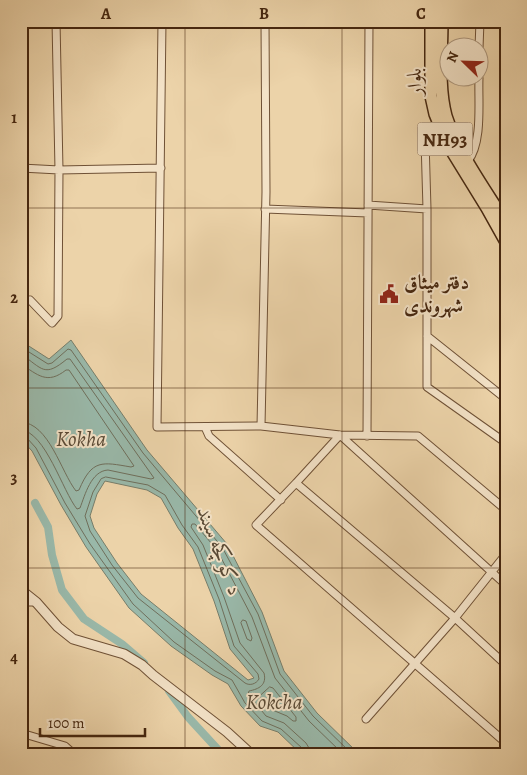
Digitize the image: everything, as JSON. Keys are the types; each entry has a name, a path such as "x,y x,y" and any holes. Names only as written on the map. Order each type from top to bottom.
{"main road":[{"name":"بلوار","path":"431,21 431,96 439,125 447,143 490,206 506,223"},
{"name":"بلوار","path":"442,21 441,89 446,117 506,242"}],"street":[{"path":"30,300 52,323 58,316 59,170 56,21"},
{"path":"162,21 157,427 261,426 340,435 418,436 506,510"},
{"path":"261,426 265,209 265,21"},
{"path":"367,436 369,21"},
{"path":"479,38 480,21"},
{"path":"468,161 474,154 477,140 479,88"},
{"path":"439,125 427,135 425,140 428,209 427,387 506,443"},
{"path":"21,168 59,170 161,168"},
{"path":"368,205 428,209"},
{"path":"265,209 368,213"},
{"path":"427,336 506,399"},
{"path":"205,427 209,436 281,500"},
{"path":"340,435 256,526 506,743"},
{"path":"340,435 506,585"},
{"path":"296,483 506,665"},
{"path":"366,719 454,618 506,554"},
{"path":"21,590 36,602 58,627 73,639 124,654 142,665 227,732 251,754"},
{"path":"21,602 36,602"},
{"path":"21,733 65,746 74,754"}],"water":[{"name":"Kokha","path":"71,340 147,450 227,544 262,612 284,671 317,713 359,754 301,754 278,732 260,726 241,706 228,684 171,646 129,608 86,547 32,451 21,439 21,341 49,359","holes":["105,481 147,490 161,498 178,528 193,549 214,601 230,649 254,678 248,680 141,594 117,563 94,528 90,516 97,494"]}],"waterway":[{"path":"35,503 48,527 52,555 62,590 84,619 122,644 144,663"},
{"path":"169,691 188,717 222,754"}],"place":[{"name":"دفتر میثاق شهروندی","path":"389,294"}],"water label":[{"name":"د کوکچه سیند","path":"220,551"},
{"name":"Kokcha","path":"274,702"}]}
